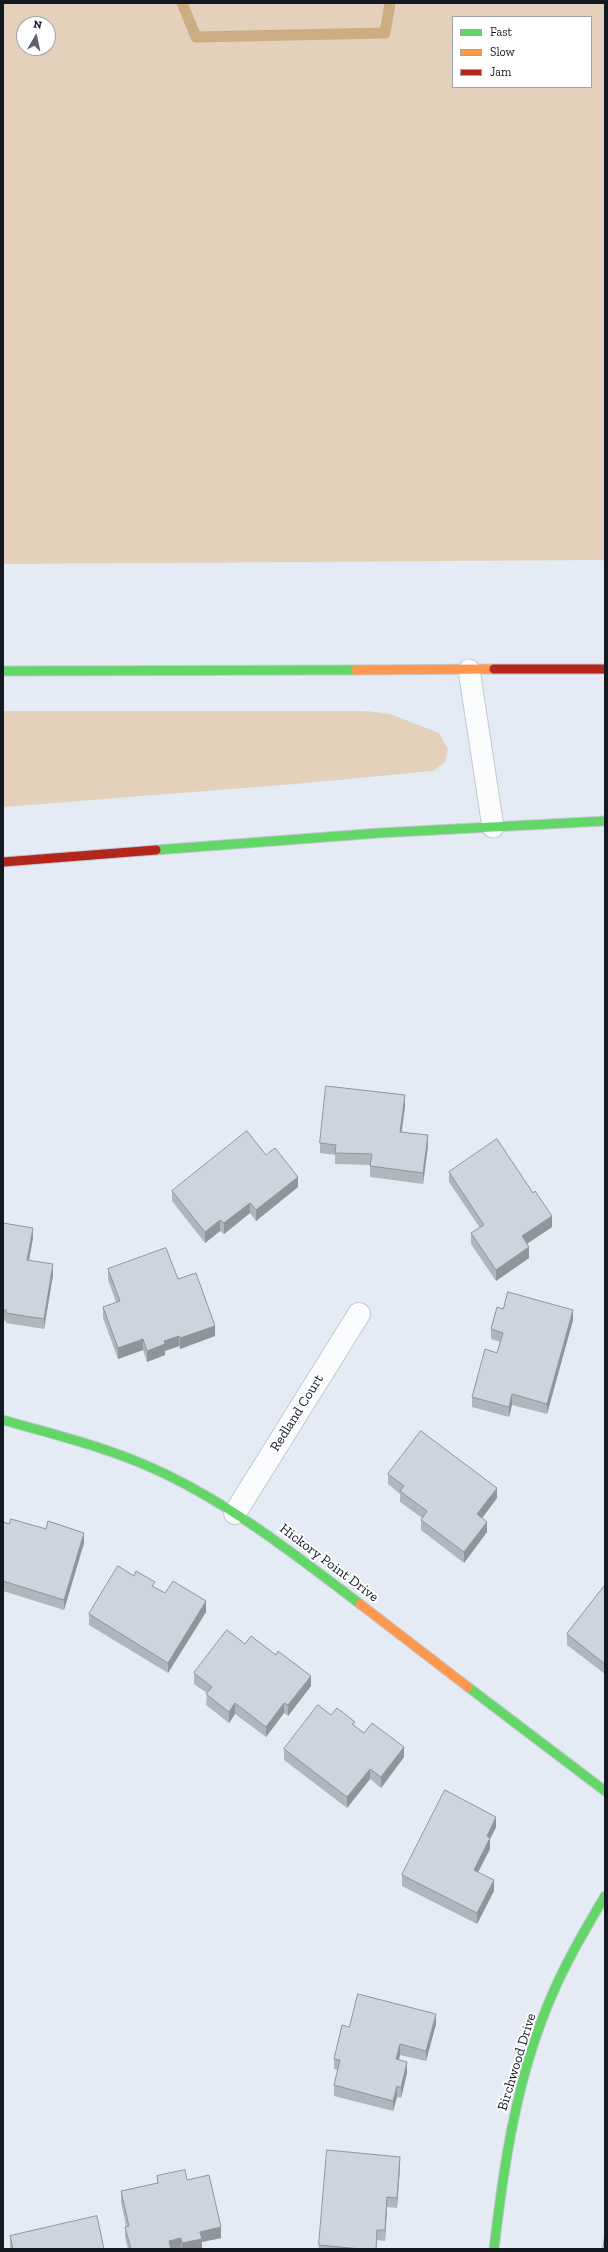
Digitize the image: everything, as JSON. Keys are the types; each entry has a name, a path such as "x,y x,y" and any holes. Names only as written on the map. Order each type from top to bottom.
{"main road":[{"path":"3,671 605,670"},
{"path":"3,862 379,833 605,821"},
{"name":"Hickory Point Drive","path":"3,1420 70,1439 134,1461 179,1480 235,1513 280,1543 605,1791"},
{"name":"Birchwood Drive","path":"494,2249 504,2166 534,2046 567,1963 605,1896"}],"street":[{"name":"Redland Court","path":"235,1513 359,1314"}],"lane":[{"path":"469,670 493,827"}],"shaded area":[{"path":"3,3 605,3 605,560 3,564"},
{"path":"3,711 366,711 390,714 439,733 448,749 445,762 433,771 295,784 3,807"}],"building":[{"path":"326,1086 405,1095 400,1132 428,1135 423,1173 370,1166 372,1154 335,1153 336,1145 320,1143"},
{"path":"247,1131 266,1155 275,1148 298,1177 256,1210 250,1203 224,1223 220,1220 205,1232 172,1191"},
{"path":"497,1139 533,1193 535,1191 552,1216 522,1236 529,1247 496,1270 471,1233 484,1225 449,1172"},
{"path":"3,1223 33,1228 27,1260 53,1264 44,1319 6,1313 6,1310 3,1310"},
{"path":"166,1248 178,1279 196,1273 215,1326 180,1338 179,1336 164,1341 165,1344 147,1351 143,1339 118,1348 103,1307 120,1301 108,1269"},
{"path":"508,1292 573,1310 547,1404 512,1394 509,1407 472,1397 485,1349 497,1353 503,1333 491,1329 497,1307 503,1309"},
{"path":"421,1431 497,1488 477,1514 487,1522 464,1552 421,1520 427,1511 400,1491 404,1486 388,1474"},
{"path":"11,1519 46,1529 48,1521 84,1533 64,1600 3,1581 3,1522 9,1524"},
{"path":"118,1566 134,1576 136,1571 155,1582 152,1586 165,1593 173,1581 206,1601 168,1663 89,1614"},
{"path":"605,1585 605,1664 567,1634"},
{"path":"227,1630 245,1644 251,1636 276,1655 278,1651 311,1676 288,1705 284,1703 266,1727 235,1703 229,1712 206,1694 212,1687 194,1673"},
{"path":"318,1705 331,1715 337,1708 355,1722 352,1724 364,1733 372,1723 404,1747 381,1777 370,1769 347,1797 284,1749"},
{"path":"445,1790 496,1817 487,1836 490,1838 474,1870 494,1880 477,1913 402,1875"},
{"path":"358,1994 436,2014 426,2051 400,2044 396,2059 407,2062 401,2088 397,2086 393,2101 334,2085 340,2060 334,2059 342,2025 349,2027"},
{"path":"327,2150 400,2157 397,2198 387,2197 385,2230 377,2230 376,2249 319,2245"},
{"path":"185,2170 187,2180 209,2175 221,2227 200,2232 202,2239 182,2243 181,2238 169,2241 171,2249 131,2249 125,2227 129,2226 121,2191 158,2183 157,2176"},
{"path":"97,2216 104,2249 13,2249 10,2236"},
{"path":"605,2235 605,2249 603,2249"}],"waterway":[{"path":"182,3 196,37 385,33 390,3"}],"traffic: fast":[{"path":"3,671 356,670"},
{"path":"156,850 379,833 605,821"},
{"path":"3,1420 114,1453 150,1467 178,1481 206,1496 259,1529 360,1604"},
{"path":"468,1687 605,1791"},
{"path":"494,2249 502,2184 514,2120 530,2056 540,2025 564,1969 605,1896"}],"traffic: slow":[{"path":"356,670 494,669"},
{"path":"360,1604 468,1687"}],"traffic: jam":[{"path":"494,669 605,669"},
{"path":"3,862 156,850"}]}
